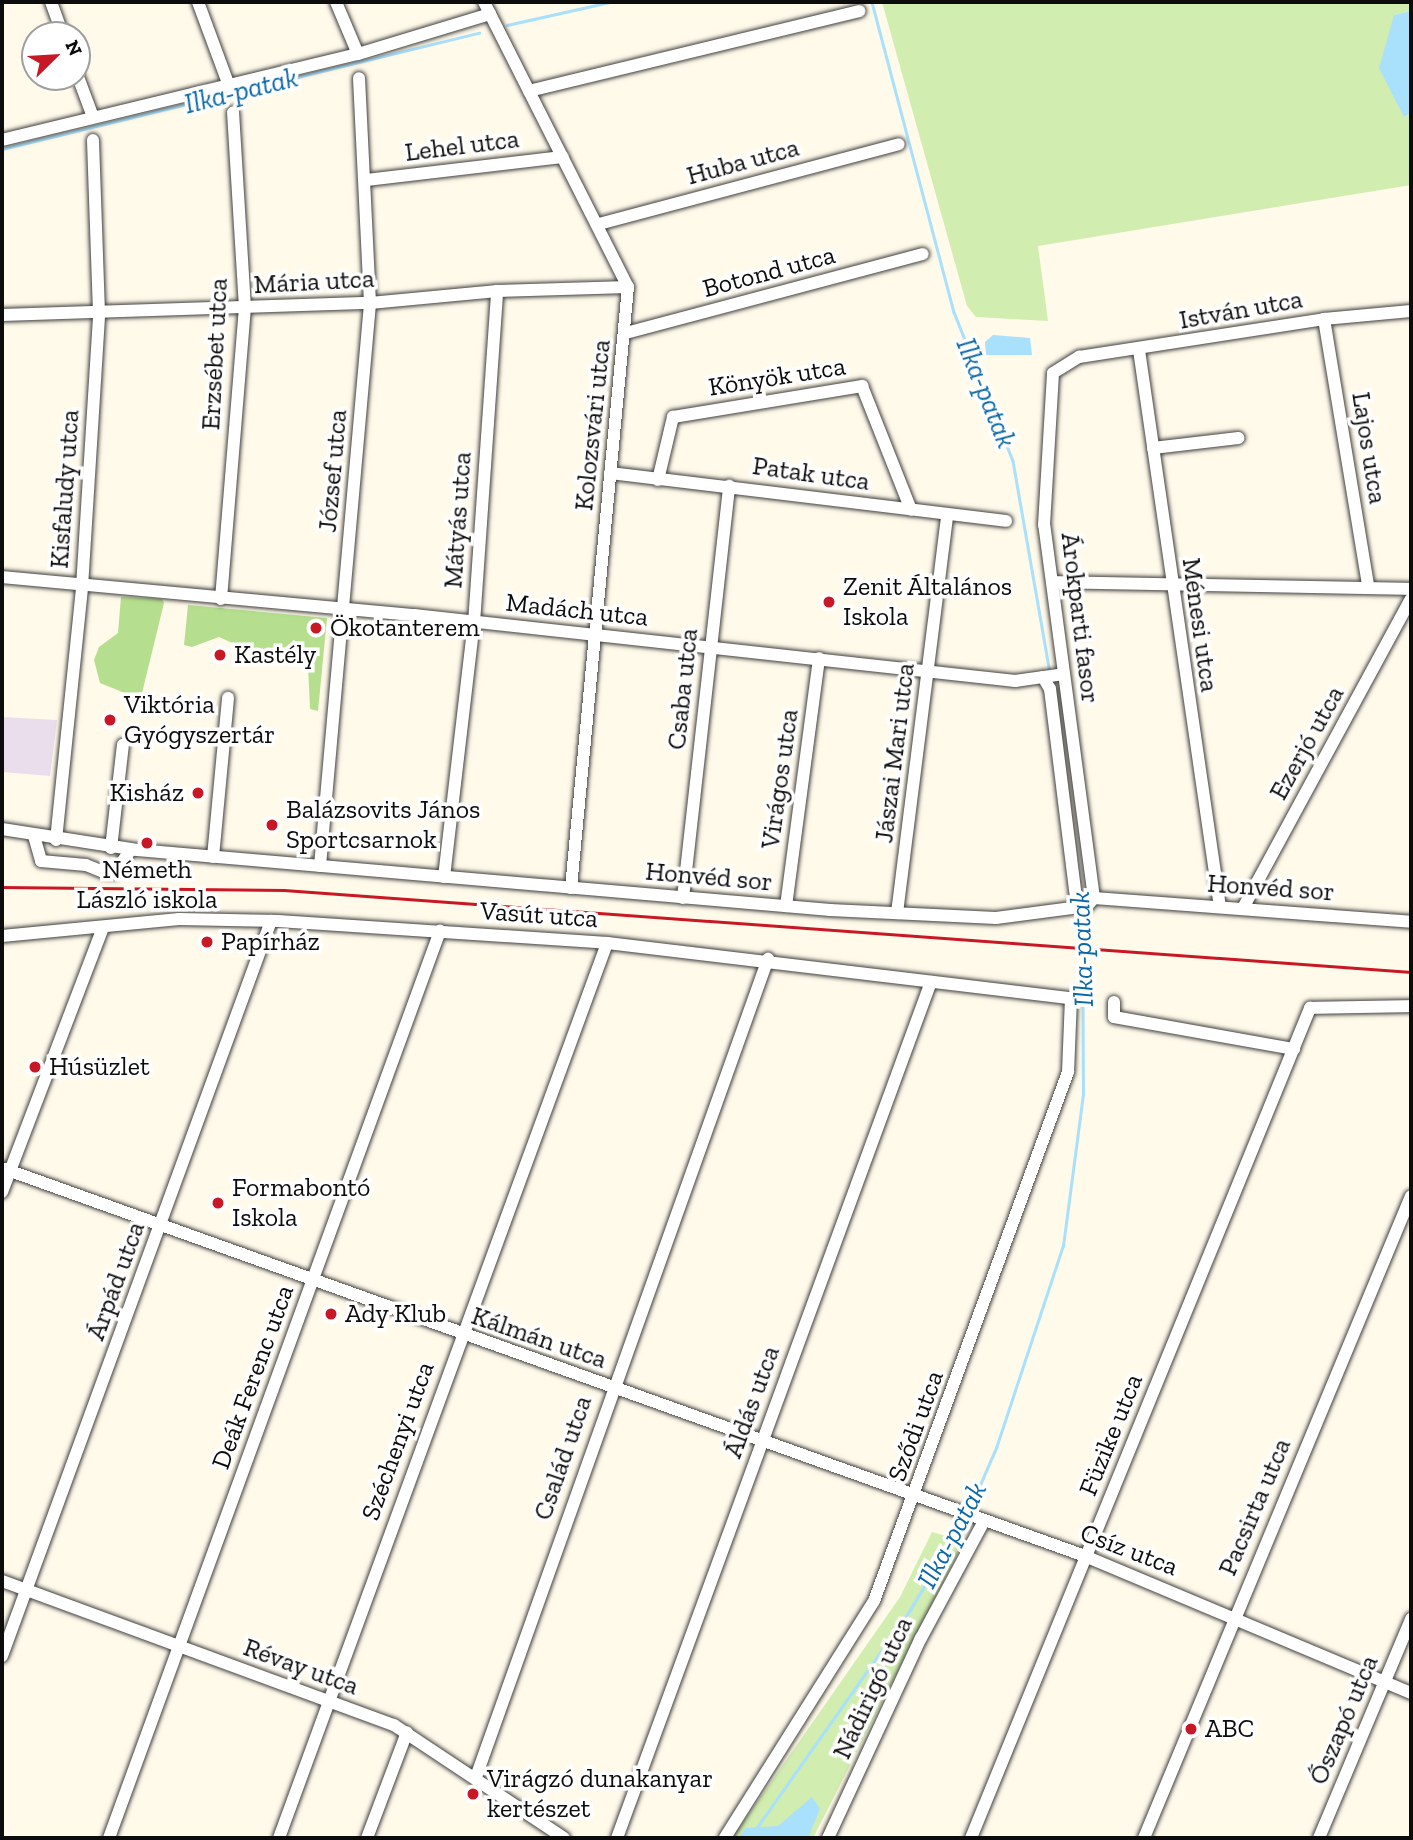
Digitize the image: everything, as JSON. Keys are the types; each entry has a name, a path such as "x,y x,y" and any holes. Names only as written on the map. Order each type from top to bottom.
{"street":[{"path":"51,2 58,21"},
{"path":"198,2 229,86"},
{"path":"336,2 358,54"},
{"name":"Kolozsvári utca","path":"484,2 599,224 628,287 626,333 593,635 570,888"},
{"path":"529,91 859,11"},
{"path":"2,140 492,19"},
{"name":"József utca","path":"320,866 345,610 370,303 359,78"},
{"path":"83,91 93,117"},
{"name":"Erzsébet utca","path":"221,599 245,308 233,112"},
{"name":"Kisfaludy utca","path":"56,840 82,587 99,313 93,140"},
{"name":"Huba utca","path":"599,224 899,144"},
{"name":"Lehel utca","path":"366,180 563,157"},
{"name":"Botond utca","path":"626,333 923,254"},
{"name":"Mária utca","path":"2,315 370,303 497,291 628,287"},
{"name":"Mátyás utca","path":"444,877 474,623 497,291"},
{"name":"István utca","path":"1079,357 1139,351 1324,319 1411,311"},
{"name":"Lajos utca","path":"1324,319 1368,585"},
{"name":"Ménesi utca","path":"1139,351 1170,585 1220,907"},
{"name":"Árokparti fasor","path":"1079,357 1054,373 1044,525 1054,582 1053,676 1084,904"},
{"name":"Könyök utca","path":"658,480 673,418 862,386 911,510"},
{"path":"1153,448 1238,438"},
{"name":"Patak utca","path":"610,473 1006,521"},
{"name":"Csaba utca","path":"683,898 729,486"},
{"name":"Jászai Mari utca","path":"897,913 947,515"},
{"name":"Madách utca","path":"2,577 82,587 710,646 1015,681 1053,676"},
{"path":"1054,582 1368,585 1411,589"},
{"name":"Ezerjó utca","path":"1243,908 1411,599"},
{"name":"Virágos utca","path":"786,906 819,658"},
{"name":"Árokparti fasor","path":"1053,676 1050,689 1084,904"},
{"path":"213,857 228,698"},
{"path":"111,848 122,745"},
{"name":"Honvéd sor","path":"2,830 131,850 786,906 996,918 1084,904 1220,907 1411,922"},
{"path":"34,836 41,861 86,865 103,872 114,873 131,850"},
{"name":"Vasút utca","path":"2,936 179,919 271,921 607,943 768,958 931,982 1071,998"},
{"name":"Árpád utca","path":"2,1656 271,921"},
{"path":"2,1192 6,1169 103,928"},
{"name":"Deák Ferenc utca","path":"109,1838 440,932"},
{"name":"Széchenyi utca","path":"279,1838 607,943"},
{"name":"Család utca","path":"476,1777 612,1388 768,958"},
{"name":"Áldás utca","path":"617,1838 931,982"},
{"name":"Sződi utca","path":"725,1838 874,1601 915,1497 1068,1072 1071,998"},
{"path":"1114,1002 1114,1017 1294,1049"},
{"name":"Füzike utca","path":"971,1838 1310,1008 1411,1006"},
{"name":"Kálmán utca","path":"6,1169 462,1336 948,1507 977,1520"},
{"name":"Pacsirta utca","path":"1144,1838 1234,1616 1411,1196"},
{"name":"Csíz utca","path":"977,1520 1085,1556 1234,1616 1411,1693"},
{"name":"Nádirigó utca","path":"828,1838 977,1520"},
{"name":"Révay utca","path":"2,1581 407,1732 564,1838"},
{"name":"Őszapó utca","path":"1319,1838 1411,1619"},
{"path":"367,1838 407,1732"}],"shaded area":[{"path":"2,717 57,720 50,776 2,772"}],"green space":[{"path":"882,2 1411,2 1411,11 1394,15 1404,117 1411,113 1411,185 1038,246 1048,321 976,317 967,306"},
{"path":"121,597 162,599 164,603 142,693 132,696 100,683 94,660 99,647 118,633"},
{"path":"188,605 327,618 318,711 310,709 308,666 303,660 239,646 219,637 192,647 184,645"},
{"path":"932,1532 964,1541 813,1838 732,1838 900,1597"}],"water":[{"path":"1411,11 1411,113 1404,117 1379,68 1394,15"},
{"path":"993,335 1030,338 1032,355 986,355 985,342"},
{"path":"812,1797 820,1809 808,1838 738,1838 746,1828 778,1826"}],"waterway":[{"name":"Ilka-patak","path":"507,25 610,2"},
{"name":"Ilka-patak","path":"872,2 954,312 1013,461 1050,673"},
{"name":"Ilka-patak","path":"2,149 479,33"},
{"name":"Ilka-patak","path":"969,1510 996,1448 1063,1246 1083,1095 1082,912"},
{"name":"Ilka-patak","path":"755,1830 910,1610 964,1519"}],"railway":[{"path":"2,887 284,890 1411,972"}],"place":[{"name":"Zenit Általános Iskola","path":"829,602"},
{"name":"Ökotanterem","path":"316,628"},
{"name":"Kastély","path":"220,655"},
{"name":"Viktória Gyógyszertár","path":"110,720"},
{"name":"Kisház","path":"198,793"},
{"name":"Balázsovits János Sportcsarnok","path":"272,825"},
{"name":"Németh László iskola","path":"147,843"},
{"name":"Papírház","path":"207,942"},
{"name":"Húsüzlet","path":"35,1067"},
{"name":"Formabontó Iskola","path":"218,1203"},
{"name":"Ady Klub","path":"331,1314"},
{"name":"ABC","path":"1191,1729"},
{"name":"Virágzó dunakanyar kertészet","path":"473,1794"}]}
